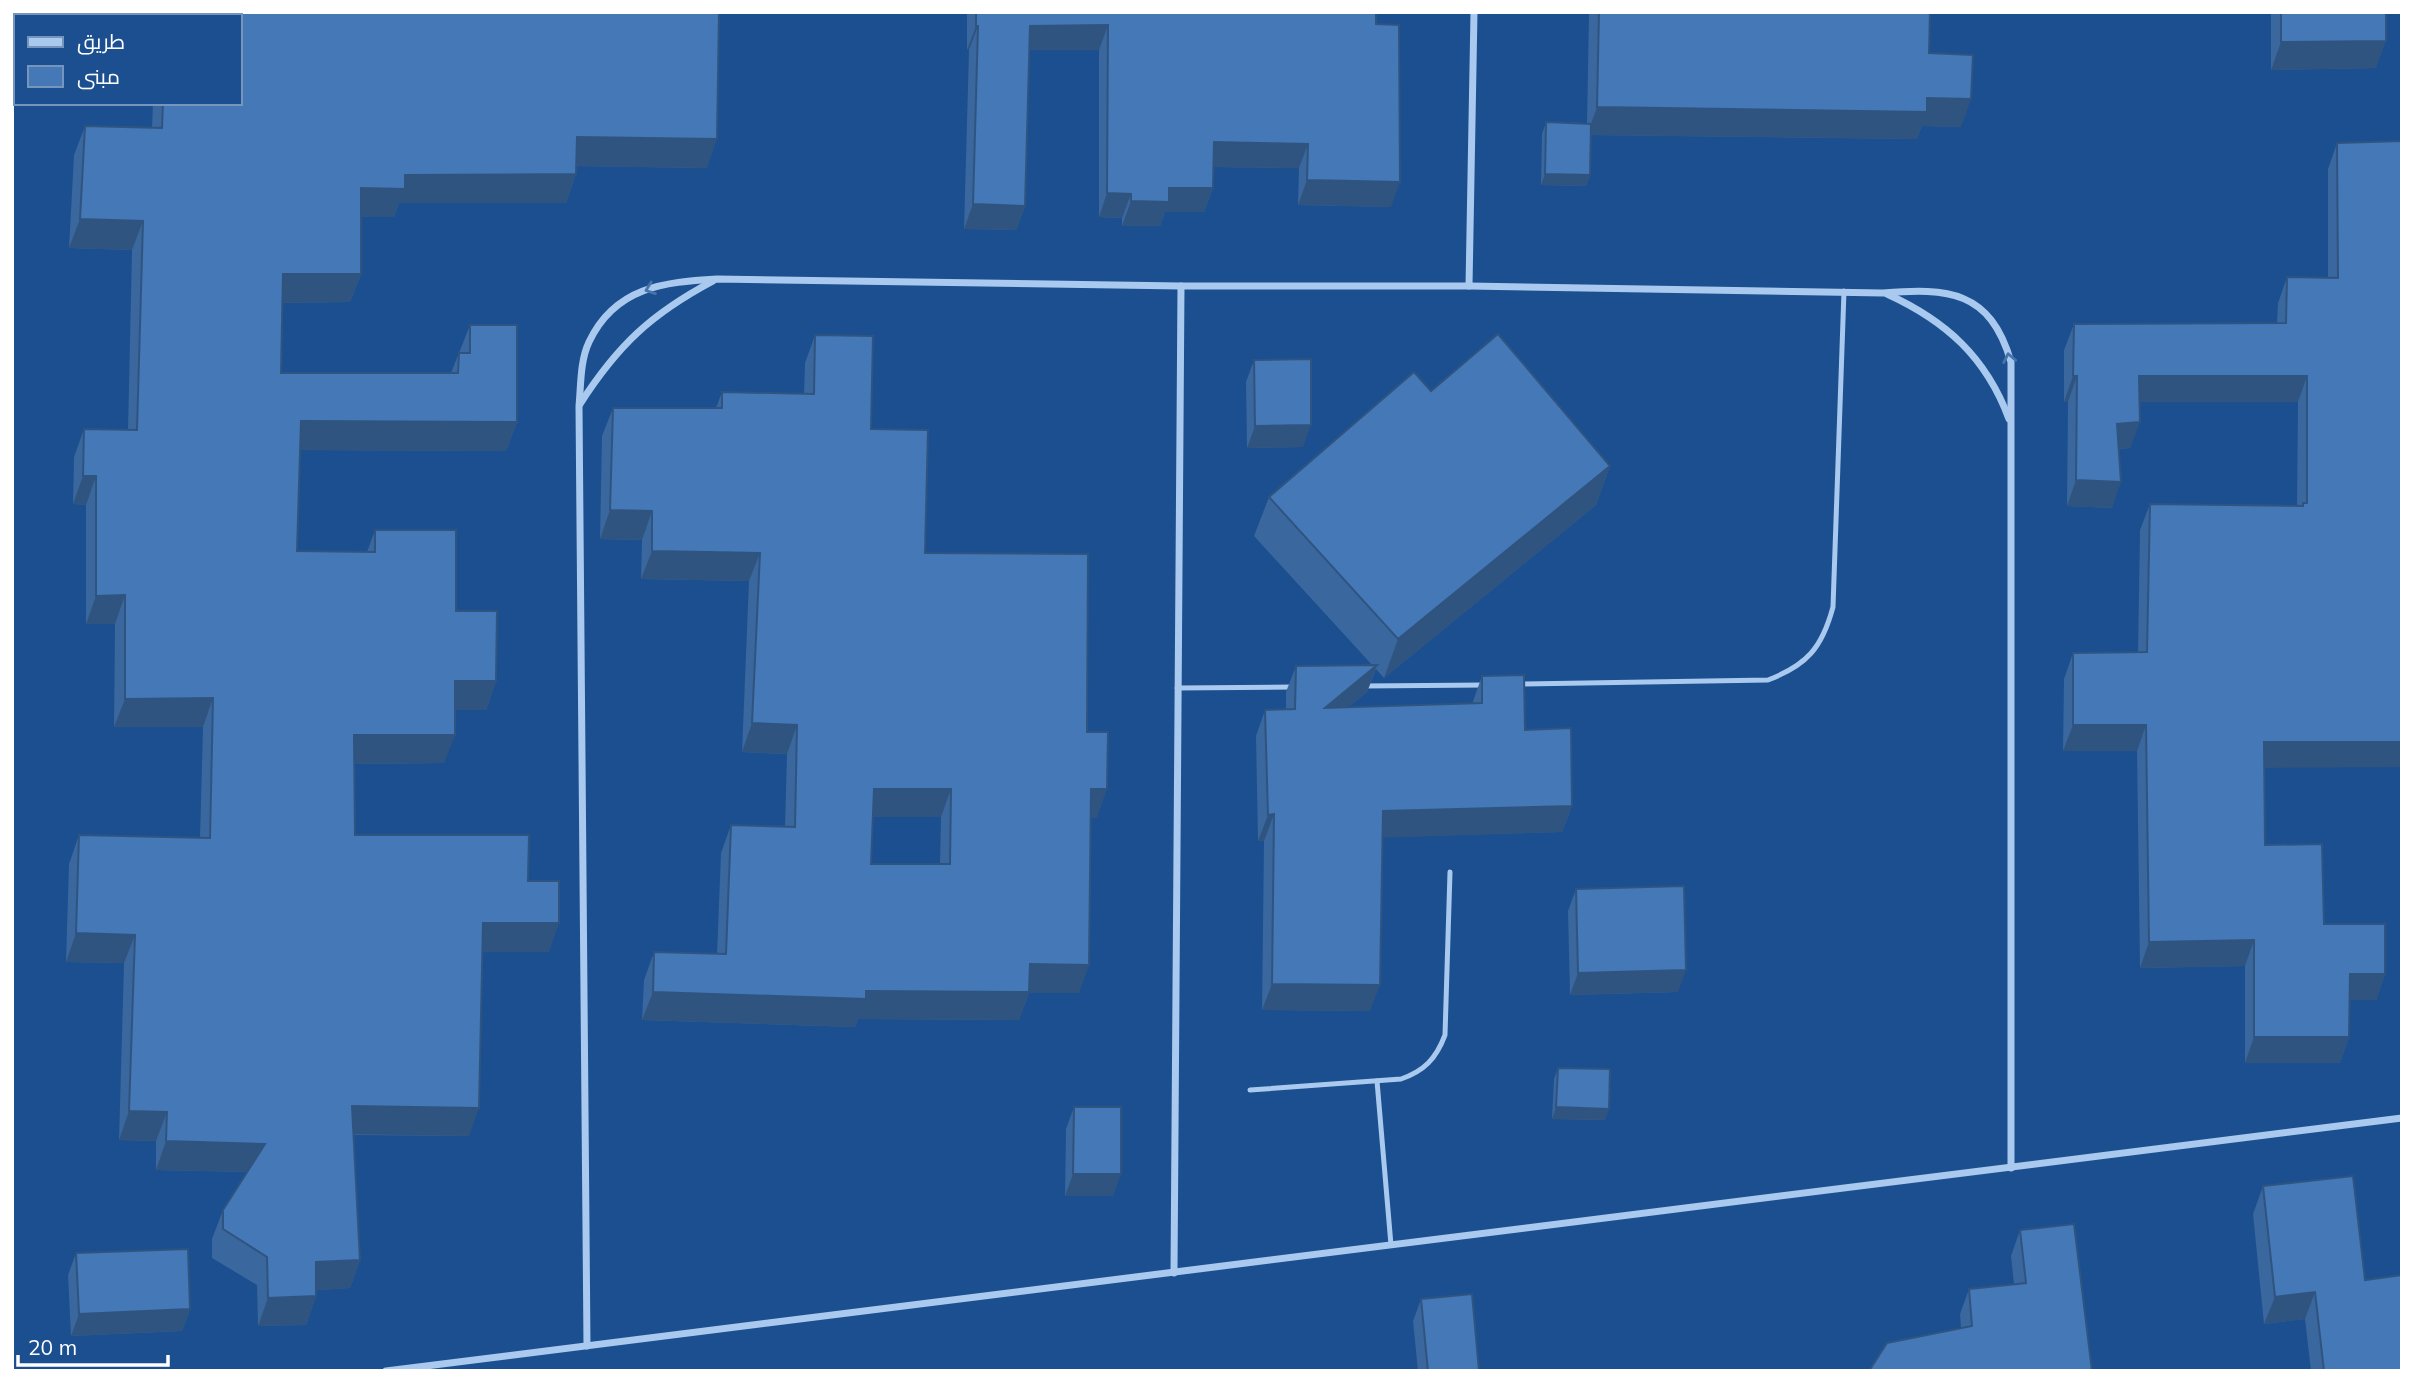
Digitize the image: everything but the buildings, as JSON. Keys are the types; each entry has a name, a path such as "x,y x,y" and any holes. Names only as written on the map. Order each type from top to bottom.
{"street":[{"path":"1469,286 1474,12"},
{"path":"579,406 600,374 642,327 683,297 717,279"},
{"path":"587,1346 579,406 588,343 602,319 623,301 647,288 674,281 717,279 1181,286 1469,286 1883,293 1921,290 1947,292 1970,301 1990,317 2004,339 2011,362 2011,1168"},
{"path":"1174,1273 1181,286"},
{"path":"1883,293 1913,306 1940,323 1964,344 2000,397 2011,426"},
{"path":"386,1371 2402,1118"}],"lane":[{"path":"1508,684 1768,680 1793,671 1812,653 1826,632 1833,607 1844,291"},
{"path":"1357,686 1494,685"},
{"path":"1177,688 1301,687"},
{"path":"1250,1090 1401,1079 1429,1064 1439,1051 1445,1035 1450,872"},
{"path":"1377,1081 1391,1245"}]}
